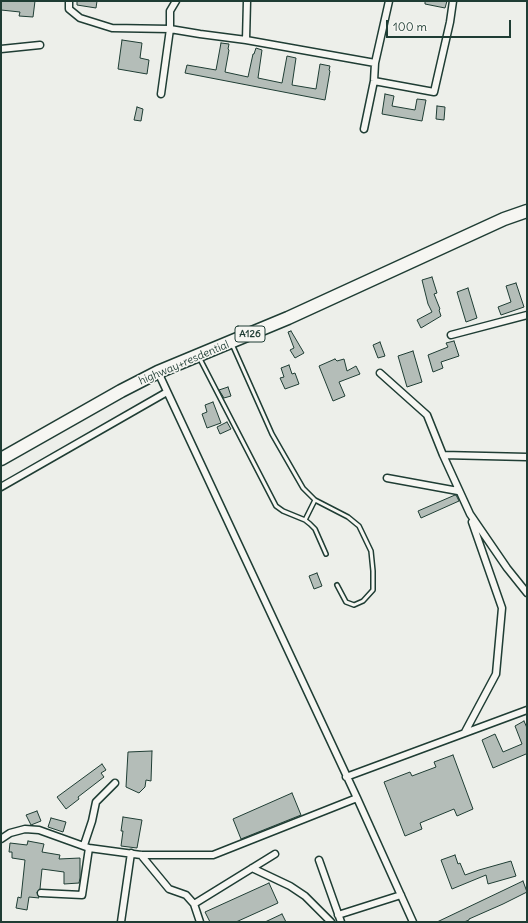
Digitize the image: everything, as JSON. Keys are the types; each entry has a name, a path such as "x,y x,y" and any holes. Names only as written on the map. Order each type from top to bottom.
{"highway":[{"name":"A126","path":"504,219 527,205"},
{"name":"A126","path":"504,219 527,211"},
{"name":"highway+resdential","path":"1,459 121,391 158,372 288,318 504,219"}],"street":[{"path":"69,1 69,9 80,18 112,28 170,29 246,40 375,63"},
{"path":"161,94 170,29 170,11 176,1"},
{"path":"246,40 247,1"},
{"path":"364,129 374,81 375,63 389,1"},
{"path":"374,81 434,92 450,22 453,1"},
{"path":"1,48 40,45"},
{"path":"451,335 527,315"},
{"path":"158,372 357,798 413,922"},
{"path":"380,373 427,415 458,491 470,514 507,568 527,593"},
{"path":"1,487 167,392"},
{"path":"443,455 527,457"},
{"path":"387,478 458,491"},
{"path":"465,732 496,674 502,608 470,514"},
{"path":"346,777 527,710"},
{"path":"42,892 82,895 87,846 96,802 115,783"},
{"path":"1,839 10,833 24,829 39,830 87,846 141,855 213,856 357,798"},
{"path":"121,922 131,853"},
{"path":"194,904 275,854"},
{"path":"141,855 169,889 186,895 194,904 200,922"},
{"path":"319,860 341,922"},
{"path":"252,868 290,886 305,896 331,922"},
{"path":"338,915 401,895"}],"lane":[{"path":"231,342 272,434 303,488 315,500 348,517 359,526 370,551 373,571 373,590 363,602 354,605 346,602 337,585"},
{"path":"198,355 276,506 283,511 305,520 314,529 326,554"},
{"path":"305,520 315,500"}],"building":[{"path":"1,1 35,1 33,17 19,16 20,12 1,10"},
{"path":"77,1 97,1 96,8 77,5"},
{"path":"425,1 447,1 445,8 425,4"},
{"path":"122,40 142,43 140,58 149,60 147,74 118,69"},
{"path":"221,43 229,44 225,72 248,77 253,54 256,48 262,50 258,78 282,83 287,56 296,58 292,85 316,89 320,64 330,66 325,100 185,73 187,65 216,70"},
{"path":"385,94 394,96 392,106 415,110 417,99 426,100 422,121 382,114"},
{"path":"437,106 445,107 444,120 436,119"},
{"path":"137,107 143,109 141,121 134,120"},
{"path":"432,277 437,293 434,294 441,316 421,328 417,320 432,312 428,304 422,280"},
{"path":"516,283 524,307 501,315 498,307 511,302 506,286"},
{"path":"468,288 477,318 466,322 457,292"},
{"path":"291,331 304,353 295,358 290,350 294,348 288,332"},
{"path":"454,341 459,356 441,362 443,368 433,372 428,355 448,347 446,343"},
{"path":"380,342 385,356 378,358 373,345"},
{"path":"413,351 422,382 407,387 398,356"},
{"path":"335,359 337,361 344,359 347,371 356,366 360,374 339,382 345,396 333,401 319,366"},
{"path":"289,365 292,374 295,373 299,384 285,389 280,378 284,377 281,368"},
{"path":"228,387 231,396 224,398 219,390"},
{"path":"213,402 221,423 207,428 202,414 207,412 205,405"},
{"path":"227,422 231,429 220,434 217,427"},
{"path":"455,495 459,501 421,518 418,511"},
{"path":"317,573 322,586 314,589 309,576"},
{"path":"524,721 527,728 527,755 526,754 493,768 482,740 495,734 503,752 522,744 515,726"},
{"path":"152,751 151,781 146,780 145,787 139,793 126,787 128,752"},
{"path":"453,755 473,809 457,816 454,809 420,823 422,829 405,836 384,782 410,772 412,776 436,767 434,762"},
{"path":"102,764 106,770 101,773 104,777 78,797 79,799 66,809 57,797"},
{"path":"292,793 301,815 241,839 233,819"},
{"path":"37,811 41,821 31,825 26,815"},
{"path":"123,817 142,820 137,848 121,846"},
{"path":"51,818 66,822 63,832 48,827"},
{"path":"28,841 44,844 42,852 60,855 59,859 80,858 80,878 79,883 64,884 64,872 42,869 40,889 37,892 39,898 29,897 27,910 16,908 18,897 21,898 25,860 12,858 12,852 9,852 10,843 27,845"},
{"path":"455,855 458,864 460,863 465,875 511,861 516,876 488,884 486,875 452,889 441,860"},
{"path":"523,881 527,892 503,904 464,922 437,922"},
{"path":"269,883 278,903 236,922 210,922 205,912"},
{"path":"282,914 286,922 265,922"}]}
